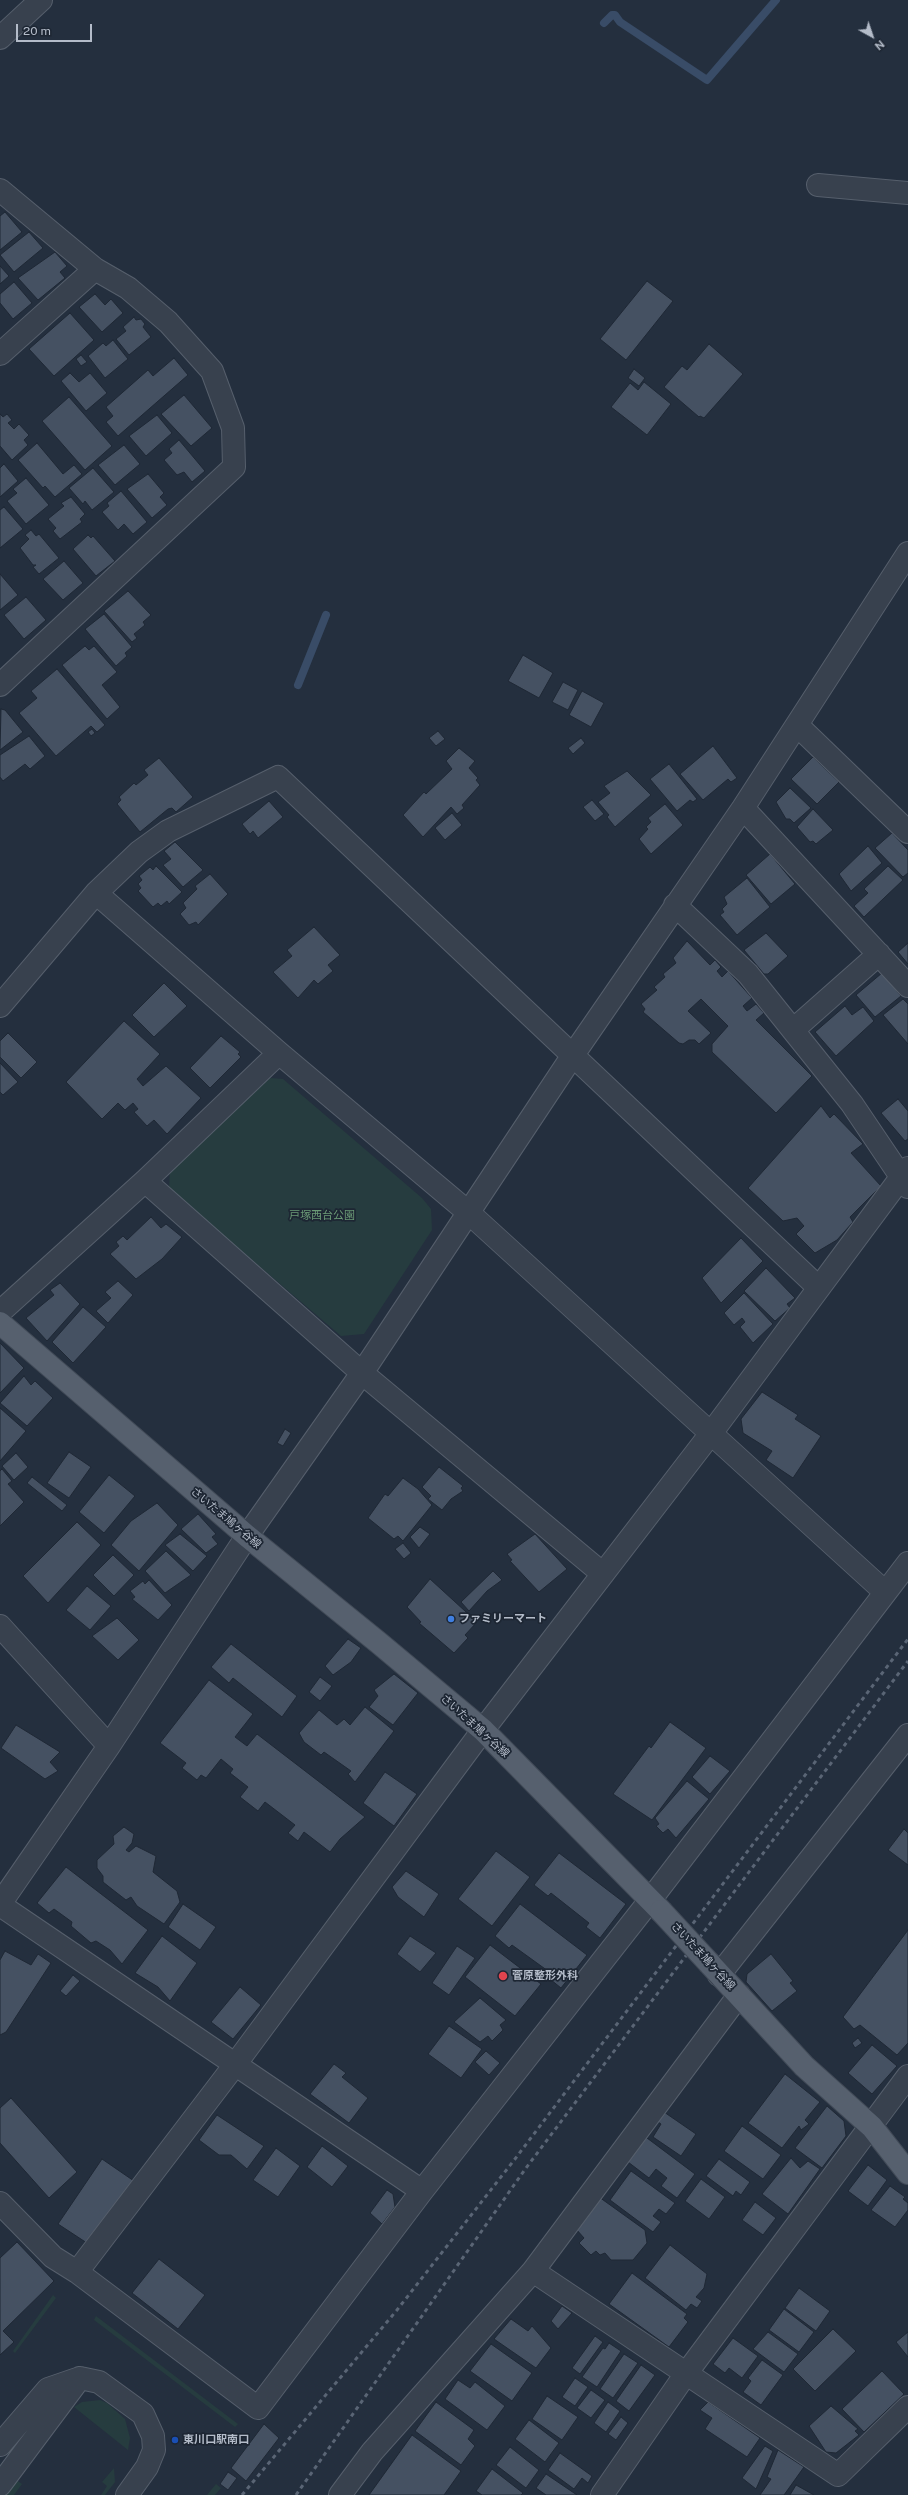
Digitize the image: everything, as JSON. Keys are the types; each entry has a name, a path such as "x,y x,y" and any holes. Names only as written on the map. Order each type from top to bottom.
{"main road":[{"name":"さいたま鳩ヶ谷線","path":"0,1323 247,1536 483,1730 656,1905 804,2066 872,2127 908,2173"}],"street":[{"path":"0,38 40,0"},
{"path":"818,185 908,193"},
{"path":"0,190 95,269 128,288 168,322 212,371 233,428 234,467 0,685"},
{"path":"3,345 95,269"},
{"path":"422,2191 234,2066 0,1905 109,1746 247,1536 362,1373 573,1056 675,905 743,808 908,553"},
{"path":"797,725 908,832"},
{"path":"0,1006 96,893 139,852 168,831 278,778 819,1288"},
{"path":"743,808 908,986"},
{"path":"96,893 279,1053 469,1213 712,1432 885,1592"},
{"path":"77,2272 234,2066 483,1730 712,1432 819,1288 906,1177 852,1104 748,974 675,905"},
{"path":"793,1030 879,954"},
{"path":"0,1312 146,1180 279,1053"},
{"path":"146,1180 362,1373 603,1574"},
{"path":"0,2203 53,2257 77,2272 258,2408 422,2191 656,1905 885,1592 908,1563"},
{"path":"0,1626 109,1746"},
{"path":"715,1969 908,1736"},
{"path":"340,2495 372,2452 532,2272 740,1995"},
{"path":"602,2495 685,2375 872,2127 908,2076"},
{"path":"532,2272 685,2375 838,2475 908,2407"},
{"path":"0,2445 48,2389 80,2378 99,2382 133,2406 149,2424 153,2436 154,2450 147,2467 127,2495"},
{"path":"0,2485 80,2378"}],"green space":[{"name":"戸塚西台公園","path":"270,1078 283,1079 422,1198 431,1209 432,1230 364,1334 341,1336 169,1189 170,1169"},
{"path":"53,2295 56,2298 15,2353 13,2351"},
{"path":"96,2316 238,2424 235,2427 94,2320"},
{"path":"100,2400 107,2403 125,2419 130,2438 128,2450 74,2407 82,2402"},
{"path":"114,2468 115,2482 105,2495 101,2495 107,2486 102,2482"},
{"path":"15,2479 22,2484 14,2495 3,2495"},
{"path":"216,2484 221,2488 215,2495 207,2495"}],"building":[{"path":"5,212 22,232 0,250 0,216"},
{"path":"29,232 43,248 14,272 0,255"},
{"path":"55,252 67,266 60,272 65,278 38,300 18,278"},
{"path":"0,266 9,276 0,284"},
{"path":"647,281 673,301 626,360 600,339"},
{"path":"14,282 32,303 13,319 0,303 0,294"},
{"path":"95,294 105,305 111,299 123,313 102,332 79,307"},
{"path":"70,313 94,340 54,376 29,349"},
{"path":"134,317 136,320 141,319 145,324 143,327 151,337 129,355 116,339 126,331 123,327"},
{"path":"113,340 128,359 105,378 88,356 103,343 106,346"},
{"path":"709,344 743,374 704,418 699,417 664,387 682,366 687,370"},
{"path":"81,355 87,362 81,366 76,359"},
{"path":"174,358 188,375 118,436 106,422 113,416 106,407 148,370 153,376"},
{"path":"634,369 645,378 639,386 628,378"},
{"path":"70,373 79,382 90,373 107,393 86,411 61,381"},
{"path":"644,382 671,404 647,435 611,407 630,383 638,390"},
{"path":"184,395 212,428 191,446 161,414"},
{"path":"69,397 112,446 85,470 42,421"},
{"path":"0,414 3,417 7,414 12,420 8,423 14,429 19,424 29,435 24,440 28,445 12,460 0,446"},
{"path":"157,415 172,433 146,456 129,436"},
{"path":"179,440 205,471 192,482 184,472 177,475 164,460 172,453 169,449"},
{"path":"37,443 63,474 74,465 82,474 55,497 45,486 43,488 18,460"},
{"path":"124,445 140,464 115,485 98,465"},
{"path":"4,464 18,481 0,497 0,468"},
{"path":"93,468 114,492 92,510 85,501 83,504 69,488"},
{"path":"148,474 164,493 160,497 167,505 152,518 127,489"},
{"path":"26,478 49,505 26,524 7,501 17,493 13,489"},
{"path":"121,491 147,522 133,534 124,524 118,530 102,512 109,506 107,503"},
{"path":"71,497 85,514 80,519 82,522 60,539 53,531 56,528 48,519 64,506 61,503"},
{"path":"4,507 23,529 0,548 0,510"},
{"path":"31,530 36,536 39,534 59,558 39,574 33,567 36,565 33,565 20,548 29,539 25,535"},
{"path":"88,535 91,538 93,536 115,561 96,576 73,549"},
{"path":"64,561 83,583 63,600 43,579"},
{"path":"0,574 18,595 0,610"},
{"path":"128,591 151,615 143,622 145,625 134,634 137,638 132,642 104,611"},
{"path":"26,597 46,620 24,639 4,615"},
{"path":"104,614 132,647 125,653 127,656 116,666 85,629"},
{"path":"85,646 89,650 94,646 117,672 102,685 120,707 107,719 62,665"},
{"path":"523,655 553,673 539,698 508,681"},
{"path":"57,669 105,725 97,732 91,726 56,756 19,713 37,698 31,691"},
{"path":"563,682 578,690 568,710 552,702"},
{"path":"582,691 604,703 591,727 569,715"},
{"path":"1,709 5,710 23,732 0,750"},
{"path":"92,729 95,733 91,736 88,732"},
{"path":"438,731 445,739 436,746 429,738"},
{"path":"29,736 45,756 30,769 25,764 3,781 0,777 0,755"},
{"path":"581,738 585,743 573,754 568,748"},
{"path":"713,746 737,778 731,782 728,779 703,800 680,774"},
{"path":"459,748 475,761 469,768 478,778 476,780 480,785 462,805 464,808 457,814 451,807 423,837 403,815 424,792 426,794 452,769 446,761"},
{"path":"813,757 839,782 817,804 791,779"},
{"path":"159,758 193,797 176,812 172,808 168,809 140,832 117,804 121,800 119,797 134,783 136,785 148,775 144,770"},
{"path":"669,764 697,799 693,802 690,800 677,811 650,779"},
{"path":"627,771 651,795 615,827 607,817 609,815 598,802 610,793 604,786"},
{"path":"790,788 811,808 794,823 790,819 786,819 776,802"},
{"path":"592,800 604,814 595,821 583,807"},
{"path":"269,801 283,817 258,838 253,831 250,834 242,824"},
{"path":"665,804 683,825 651,854 639,839 648,829 646,827 651,822 648,818"},
{"path":"813,809 833,830 816,844 813,841 810,842 797,827"},
{"path":"452,813 462,825 445,840 435,828"},
{"path":"892,833 908,850 908,873 903,877 875,848"},
{"path":"175,842 203,870 183,887 163,865 171,859 164,851"},
{"path":"868,846 882,863 851,891 839,874"},
{"path":"770,854 795,884 771,904 746,875"},
{"path":"156,866 182,892 169,904 167,901 161,906 158,903 153,907 138,891 141,888 138,884 142,880 139,876 150,867 153,870"},
{"path":"888,866 903,880 864,917 854,906 868,893 864,889"},
{"path":"210,874 228,894 198,925 196,922 189,925 180,914 186,908 183,903 197,889 195,886"},
{"path":"747,878 770,907 737,935 720,915 724,912 722,909 727,904 724,897"},
{"path":"314,927 340,955 328,965 333,971 318,984 314,980 298,998 273,972 292,956 287,950"},
{"path":"766,933 788,956 768,974 764,974 744,950"},
{"path":"687,941 710,965 715,960 721,967 717,971 722,977 728,971 752,998 743,1006 747,1011 756,1004 764,1013 756,1020 812,1076 776,1113 712,1052 712,1044 728,1026 701,999 688,1011 711,1033 699,1044 695,1040 689,1040 683,1044 679,1043 643,1012 645,1009 641,1004 657,990 654,987 665,977 663,974 676,963 673,958"},
{"path":"908,943 908,964 898,952"},
{"path":"882,973 901,996 875,1017 856,995"},
{"path":"164,983 187,1006 154,1037 132,1015"},
{"path":"903,999 908,1004 908,1044 883,1015"},
{"path":"845,1006 852,1015 863,1007 874,1021 836,1056 815,1032"},
{"path":"124,1021 160,1054 137,1079 143,1086 166,1066 201,1098 167,1134 154,1120 147,1126 134,1112 138,1109 133,1103 125,1110 118,1103 102,1119 66,1082"},
{"path":"8,1033 37,1062 21,1078 0,1057 0,1041"},
{"path":"221,1036 240,1052 238,1054 241,1057 210,1088 190,1068"},
{"path":"0,1063 18,1082 3,1095 0,1092"},
{"path":"898,1099 908,1111 908,1139 905,1141 881,1113"},
{"path":"821,1106 830,1118 834,1114 863,1144 851,1153 881,1186 850,1217 853,1222 837,1240 815,1253 796,1234 804,1226 797,1218 783,1221 748,1188"},
{"path":"151,1217 161,1228 166,1224 182,1237 162,1259 136,1279 110,1254 119,1246 116,1242 123,1236 127,1240"},
{"path":"741,1238 763,1261 721,1303 702,1278"},
{"path":"766,1268 795,1298 787,1304 790,1308 775,1321 744,1291"},
{"path":"118,1281 133,1295 108,1323 96,1311 111,1298 105,1292"},
{"path":"60,1283 80,1304 47,1341 26,1318 54,1295 50,1290"},
{"path":"744,1293 773,1324 753,1343 740,1327 745,1322 742,1318 734,1325 724,1313"},
{"path":"83,1307 106,1327 73,1363 52,1342"},
{"path":"0,1343 24,1368 0,1393"},
{"path":"24,1376 31,1385 35,1381 53,1398 27,1426 0,1403"},
{"path":"762,1392 798,1415 795,1419 821,1436 793,1478 766,1460 772,1451 743,1433 741,1419"},
{"path":"0,1408 26,1431 0,1461"},
{"path":"285,1429 291,1433 283,1446 277,1443"},
{"path":"69,1452 91,1467 69,1498 47,1483"},
{"path":"16,1453 28,1467 14,1480 2,1466"},
{"path":"439,1467 463,1486 461,1488 463,1491 451,1499 442,1510 428,1499 431,1496 422,1487"},
{"path":"2,1469 12,1481 8,1484 24,1502 0,1526 0,1471"},
{"path":"109,1475 135,1496 104,1533 79,1512"},
{"path":"32,1477 67,1505 62,1511 27,1483"},
{"path":"403,1478 418,1489 432,1505 403,1541 398,1536 394,1539 368,1518 385,1494 388,1496"},
{"path":"157,1503 178,1525 139,1571 111,1545 131,1521"},
{"path":"198,1514 216,1534 212,1537 218,1544 206,1553 181,1529"},
{"path":"77,1522 101,1545 48,1603 23,1576"},
{"path":"420,1527 430,1534 419,1548 410,1537"},
{"path":"180,1534 207,1556 193,1571 165,1545"},
{"path":"535,1534 567,1569 539,1592 510,1561 512,1560 507,1554"},
{"path":"403,1543 411,1553 404,1559 395,1549"},
{"path":"166,1551 191,1575 165,1593 145,1571"},
{"path":"113,1555 134,1575 114,1596 93,1575"},
{"path":"493,1571 502,1580 487,1591 469,1611 461,1602"},
{"path":"430,1579 477,1622 465,1635 468,1638 454,1653 419,1623 421,1622 407,1607"},
{"path":"149,1580 172,1605 158,1620 132,1599 135,1597 130,1591 143,1581 145,1584"},
{"path":"87,1586 111,1606 90,1630 66,1610"},
{"path":"117,1618 139,1640 118,1660 92,1636"},
{"path":"348,1639 361,1648 351,1662 333,1675 325,1666"},
{"path":"231,1644 297,1696 282,1717 233,1678 229,1683 211,1667"},
{"path":"394,1674 418,1693 393,1725 369,1707 378,1696 374,1690"},
{"path":"320,1677 332,1686 320,1701 309,1692"},
{"path":"209,1680 253,1714 235,1737 247,1746 257,1734 365,1817 340,1839 330,1852 304,1832 298,1841 288,1833 295,1825 265,1802 258,1811 240,1797 248,1787 230,1773 233,1769 221,1759 206,1778 201,1775 197,1780 182,1768 186,1763 160,1743"},
{"path":"365,1707 394,1731 355,1782 348,1774 351,1771 324,1752 321,1755 304,1742 299,1733 319,1710 337,1725 344,1719 350,1725"},
{"path":"670,1722 706,1748 652,1820 613,1794 649,1746 651,1748"},
{"path":"16,1725 60,1752 50,1762 58,1771 45,1779 1,1748"},
{"path":"710,1756 730,1771 710,1794 692,1777"},
{"path":"385,1772 417,1794 394,1826 363,1803"},
{"path":"687,1781 709,1799 676,1838 668,1829 663,1833 656,1826 659,1824 655,1818"},
{"path":"124,1827 134,1834 132,1843 126,1850 129,1852 136,1846 156,1856 153,1872 177,1891 180,1902 164,1924 137,1906 131,1897 126,1900 103,1882 103,1876 97,1868 97,1860 114,1844 113,1836"},
{"path":"904,1829 908,1833 908,1865 888,1850"},
{"path":"496,1851 530,1877 492,1926 458,1899"},
{"path":"559,1853 626,1904 600,1938 586,1927 589,1923 551,1893 548,1896 534,1885"},
{"path":"66,1867 148,1930 122,1964 110,1950 96,1941 91,1943 71,1926 72,1922 54,1909 49,1913 37,1903"},
{"path":"406,1871 439,1894 424,1917 398,1897 392,1887"},
{"path":"183,1904 216,1927 200,1950 168,1927"},
{"path":"520,1904 587,1955 561,1988 545,1975 548,1971 512,1945 509,1948 495,1936"},
{"path":"908,1930 908,2043 897,2055 860,2025 854,2029 843,2017"},
{"path":"162,1936 197,1963 170,2001 158,1987 135,1973"},
{"path":"410,1936 436,1953 420,1972 397,1954"},
{"path":"490,1945 541,1984 515,2016 465,1977"},
{"path":"457,1946 475,1958 449,1995 432,1983"},
{"path":"5,1951 31,1965 38,1954 51,1963 6,2032 0,2035 0,1960"},
{"path":"771,1954 793,1981 790,1983 797,1991 772,2011 746,1982 747,1974"},
{"path":"73,1975 80,1981 66,1996 60,1991"},
{"path":"240,1987 261,2005 233,2039 211,2022"},
{"path":"480,1998 506,2020 500,2025 503,2030 492,2041 488,2036 480,2042 454,2022"},
{"path":"449,2026 482,2049 461,2078 428,2054"},
{"path":"858,2038 862,2043 855,2048 852,2043"},
{"path":"872,2045 897,2066 872,2094 848,2073"},
{"path":"486,2051 500,2063 489,2075 475,2062"},
{"path":"334,2064 346,2073 342,2077 368,2098 349,2123 310,2094"},
{"path":"785,2074 820,2102 805,2120 809,2124 801,2130 799,2126 782,2148 748,2123"},
{"path":"11,2098 77,2172 49,2198 0,2143 0,2108"},
{"path":"827,2106 844,2121 846,2136 822,2168 795,2148"},
{"path":"664,2112 696,2134 681,2156 653,2137 661,2124 658,2122"},
{"path":"217,2115 264,2146 247,2169 231,2155 219,2155 199,2140"},
{"path":"742,2126 781,2155 763,2179 724,2151"},
{"path":"643,2135 695,2174 677,2198 661,2186 667,2178 656,2169 649,2178 628,2162"},
{"path":"322,2146 348,2166 332,2187 307,2167"},
{"path":"276,2148 300,2166 278,2197 253,2180"},
{"path":"791,2158 800,2168 808,2161 820,2169 788,2214 762,2194"},
{"path":"102,2159 134,2181 90,2245 58,2224"},
{"path":"719,2159 750,2182 741,2195 736,2191 733,2196 706,2176"},
{"path":"868,2165 887,2180 868,2206 848,2191"},
{"path":"631,2171 675,2203 666,2214 659,2209 653,2216 661,2222 653,2232 610,2200"},
{"path":"701,2179 725,2197 709,2219 685,2201"},
{"path":"890,2186 905,2197 903,2199 908,2203 908,2210 895,2227 871,2210"},
{"path":"387,2190 393,2194 395,2207 382,2224 370,2213"},
{"path":"599,2197 645,2230 647,2243 633,2260 611,2260 605,2253 600,2255 596,2251 591,2255 579,2243 584,2238 576,2229"},
{"path":"755,2202 776,2218 763,2235 742,2220"},
{"path":"17,2242 54,2281 3,2331 14,2342 0,2355 0,2258"},
{"path":"670,2245 707,2274 704,2288 696,2297 702,2301 697,2308 691,2304 686,2310 645,2278"},
{"path":"159,2259 205,2295 178,2329 132,2293"},
{"path":"632,2273 687,2314 684,2318 688,2322 669,2347 609,2304"},
{"path":"799,2288 830,2311 816,2331 785,2308"},
{"path":"562,2306 572,2313 558,2329 551,2321"},
{"path":"784,2309 814,2332 799,2352 769,2330"},
{"path":"511,2319 528,2331 532,2326 551,2348 536,2368 494,2339"},
{"path":"833,2329 856,2351 815,2391 793,2369"},
{"path":"768,2332 798,2354 784,2372 753,2349"},
{"path":"908,2332 908,2357 896,2342"},
{"path":"595,2336 603,2342 580,2374 572,2368"},
{"path":"733,2338 758,2356 742,2378 729,2368 725,2373 713,2364"},
{"path":"609,2343 621,2351 597,2387 582,2377 603,2348 605,2349"},
{"path":"491,2344 532,2373 512,2401 470,2371"},
{"path":"624,2354 638,2363 613,2398 600,2389"},
{"path":"762,2360 783,2375 761,2405 743,2392 751,2381 748,2378"},
{"path":"641,2365 655,2375 629,2411 616,2401"},
{"path":"882,2371 904,2394 864,2432 842,2409"},
{"path":"575,2378 588,2387 575,2406 562,2397"},
{"path":"458,2380 470,2388 475,2382 505,2406 487,2430 445,2399"},
{"path":"591,2390 605,2400 591,2418 577,2408"},
{"path":"547,2396 578,2417 562,2440 532,2419"},
{"path":"436,2402 474,2430 468,2439 475,2446 461,2465 415,2431"},
{"path":"608,2402 620,2411 606,2432 594,2423"},
{"path":"708,2402 760,2438 747,2457 705,2429 712,2418 700,2410"},
{"path":"831,2406 858,2429 855,2431 859,2435 836,2453 826,2452 809,2426"},
{"path":"621,2417 628,2423 616,2440 608,2434"},
{"path":"529,2420 559,2443 545,2462 515,2439"},
{"path":"264,2424 279,2438 246,2481 231,2468"},
{"path":"412,2435 461,2471 444,2495 369,2495"},
{"path":"765,2446 773,2451 756,2489 742,2478"},
{"path":"510,2447 539,2470 526,2488 496,2465"},
{"path":"778,2450 804,2467 784,2495 760,2495 771,2479 767,2477"},
{"path":"560,2453 592,2476 588,2483 582,2478 574,2489 548,2470"},
{"path":"492,2469 523,2493 521,2495 482,2495 476,2491"},
{"path":"228,2472 237,2478 228,2490 220,2484"},
{"path":"546,2474 577,2495 546,2495 536,2488"},
{"path":"796,2485 814,2495 790,2495"}],"waterway":[{"path":"604,23 612,15 615,15 620,22 707,80 776,0"},
{"path":"298,685 326,615"}],"railway":[{"path":"242,2495 397,2310 515,2159 908,1639"},
{"path":"296,2495 526,2168 908,1661"}],"place":[{"name":"ファミリーマート","path":"451,1619"},
{"name":"菅原整形外科","path":"503,1976"},
{"name":"東川口駅南口","path":"175,2440"}]}
